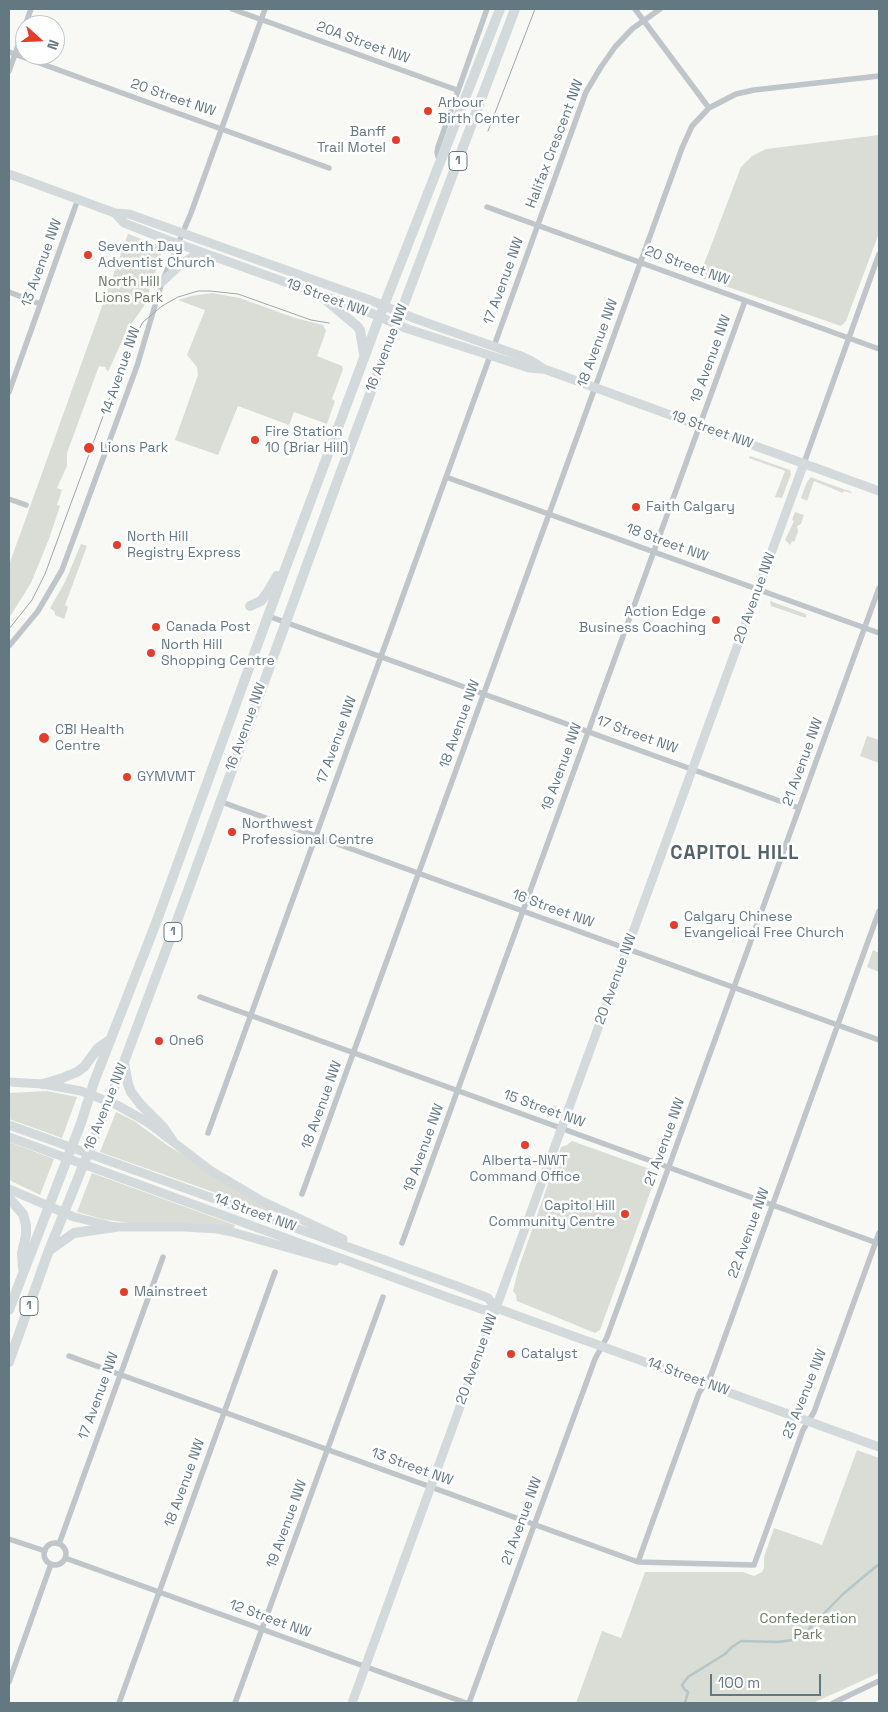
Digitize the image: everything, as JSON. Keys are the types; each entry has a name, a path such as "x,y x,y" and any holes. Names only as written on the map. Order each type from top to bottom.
{"highway":[{"name":"16 Avenue NW","path":"9,1310 156,923 379,316 500,9"},
{"name":"16 Avenue NW","path":"9,1362 49,1250 124,1062 178,918 285,622 515,9"},
{"path":"321,296 360,330 364,357"},
{"path":"250,606 261,601 287,564"},
{"path":"43,1084 77,1072 84,1067 98,1048 111,1039"},
{"path":"124,1062 131,1092 163,1127 172,1140"},
{"path":"9,1198 23,1214 26,1225 22,1253 23,1271"},
{"path":"49,1250 74,1234 114,1227"}],"street":[{"path":"9,71 12,53 31,9"},
{"name":"20A Street NW","path":"232,9 457,90"},
{"name":"14 Avenue NW","path":"9,646 38,611 62,570 137,366 162,282 222,128 265,9"},
{"name":"16 Avenue NW","path":"440,164 437,152 438,147 487,9"},
{"path":"635,9 709,108"},
{"name":"Halifax Crescent NW","path":"538,225 581,105 593,79 615,47 644,20 660,9"},
{"name":"20 Street NW","path":"12,53 329,168"},
{"name":"18 Avenue NW","path":"302,1194 420,874 682,148 692,126 709,108 736,94 754,90 879,76"},
{"name":"19 Street NW","path":"9,174 115,213 129,214 494,346 530,360 544,369 879,491"},
{"name":"13 Avenue NW","path":"9,392 78,200"},
{"name":"20 Street NW","path":"487,207 879,348"},
{"name":"19 Street NW","path":"115,213 124,223 177,244 379,316 396,324 529,368 544,369"},
{"name":"17 Avenue NW","path":"494,346 538,225"},
{"path":"162,282 181,264 200,252"},
{"name":"20 Avenue NW","path":"352,1703 879,254"},
{"path":"9,292 40,304"},
{"name":"19 Avenue NW","path":"402,1243 745,301"},
{"name":"17 Avenue NW","path":"208,1133 490,356"},
{"name":"18 Street NW","path":"446,477 879,634"},
{"path":"9,499 26,505"},
{"name":"21 Avenue NW","path":"468,1703 595,1358 603,1346 669,1168 879,588"},
{"name":"17 Street NW","path":"268,616 799,808"},
{"name":"16 Street NW","path":"219,801 879,1040"},
{"name":"22 Avenue NW","path":"638,1562 700,1393 711,1375 879,911"},
{"name":"15 Street NW","path":"200,997 878,1243"},
{"path":"9,1082 43,1084 82,1091 134,1114 172,1140 210,1170 262,1201 377,1256"},
{"path":"9,1089 21,1084"},
{"name":"14 Street NW","path":"9,1125 377,1256 488,1298 496,1308"},
{"name":"14 Street NW","path":"9,1137 484,1310 496,1308 879,1447"},
{"path":"9,1189 64,1213 114,1227 218,1229 316,1257 372,1269"},
{"name":"23 Avenue NW","path":"754,1565 803,1430 814,1412 878,1243 879,1233"},
{"name":"17 Avenue NW","path":"59,1544 163,1257"},
{"name":"18 Avenue NW","path":"118,1703 275,1272"},
{"name":"19 Avenue NW","path":"235,1703 382,1297"},
{"name":"13 Street NW","path":"69,1356 638,1562 754,1565"},
{"path":"9,1538 45,1551"},
{"path":"59,1544 65,1550 65,1558 59,1564 51,1564 46,1559 45,1551 50,1545 59,1544"},
{"name":"12 Street NW","path":"65,1558 468,1703"},
{"path":"9,1682 51,1564"},
{"path":"834,1703 879,1681"}],"green space":[{"path":"879,135 879,233 846,321 841,326 699,277 741,167 752,156 766,149"},
{"name":"North Hill Lions Park","path":"128,234 157,245 161,249 161,256 144,306 127,330 108,372 105,367 99,366 67,453 67,466 57,488 62,490 57,505 60,506 49,539 31,583 9,618 9,565"},
{"path":"212,293 240,298 295,318 323,325 326,331 317,356 342,366 343,369 332,399 335,401 327,424 294,412 289,425 238,406 218,455 175,440 198,375 197,367 187,355 205,310 178,300"},
{"path":"750,456 790,470 791,474 782,498 775,497 785,471 749,458"},
{"path":"811,477 852,492 844,491 843,493 814,481 807,501 801,498"},
{"path":"795,512 804,515 801,524 797,526 798,532 794,542 792,541 790,545 785,540 794,521 792,520"},
{"path":"81,544 87,546 65,605 68,607 64,619 55,615 55,612 50,608 65,582"},
{"path":"770,601 806,614 806,618 771,606"},
{"path":"867,736 879,740 879,763 860,756"},
{"path":"873,950 879,953 879,972 867,967"},
{"path":"47,1091 77,1097 62,1138 9,1119 9,1093"},
{"path":"541,1103 552,1108 553,1105 560,1108 556,1115 551,1117 535,1111 536,1109 538,1110"},
{"path":"116,1112 134,1121 167,1145 271,1209 270,1212 100,1152"},
{"path":"572,1141 650,1169 651,1175 655,1179 600,1330 595,1333 517,1301 513,1291 519,1267 561,1147"},
{"path":"9,1142 54,1159 40,1195 9,1180"},
{"path":"92,1173 235,1225 234,1228 193,1223 129,1223 102,1219 77,1212"},
{"name":"Confederation Park","path":"857,1450 879,1458 879,1673 813,1703 576,1703 602,1631 621,1638 645,1572 743,1572 754,1576 762,1572 764,1568 764,1557 774,1528 822,1545"}],"waterway":[{"path":"685,1703 688,1692 682,1685 688,1677 725,1654 741,1641 778,1642 793,1640 805,1633 843,1594 879,1564"}],"tram line":[{"path":"488,131 535,9"},
{"path":"9,629 32,600 45,574 127,351 143,322 162,306 178,297 198,291 210,291 238,294 311,320 329,323"}],"place":[{"name":"Arbour Birth Center","path":"428,111"},
{"name":"Banff Trail Motel","path":"396,140"},
{"name":"Seventh Day Adventist Church","path":"88,255"},
{"name":"Fire Station 10 (Briar Hill)","path":"255,440"},
{"name":"Lions Park","path":"89,448"},
{"name":"Faith Calgary","path":"636,507"},
{"name":"North Hill Registry Express","path":"117,545"},
{"name":"Action Edge Business Coaching","path":"716,620"},
{"name":"Canada Post","path":"156,627"},
{"name":"North Hill Shopping Centre","path":"151,653"},
{"name":"CBI Health Centre","path":"44,738"},
{"name":"GYMVMT","path":"127,777"},
{"name":"Northwest Professional Centre","path":"232,832"},
{"name":"Calgary Chinese Evangelical Free Church","path":"674,925"},
{"name":"One6","path":"159,1041"},
{"name":"Alberta-NWT Command Office","path":"525,1145"},
{"name":"Capitol Hill Community Centre","path":"625,1214"},
{"name":"Mainstreet","path":"124,1292"},
{"name":"Catalyst","path":"511,1354"}],"district":[{"name":"CAPITOL HILL","path":"735,854"}]}
